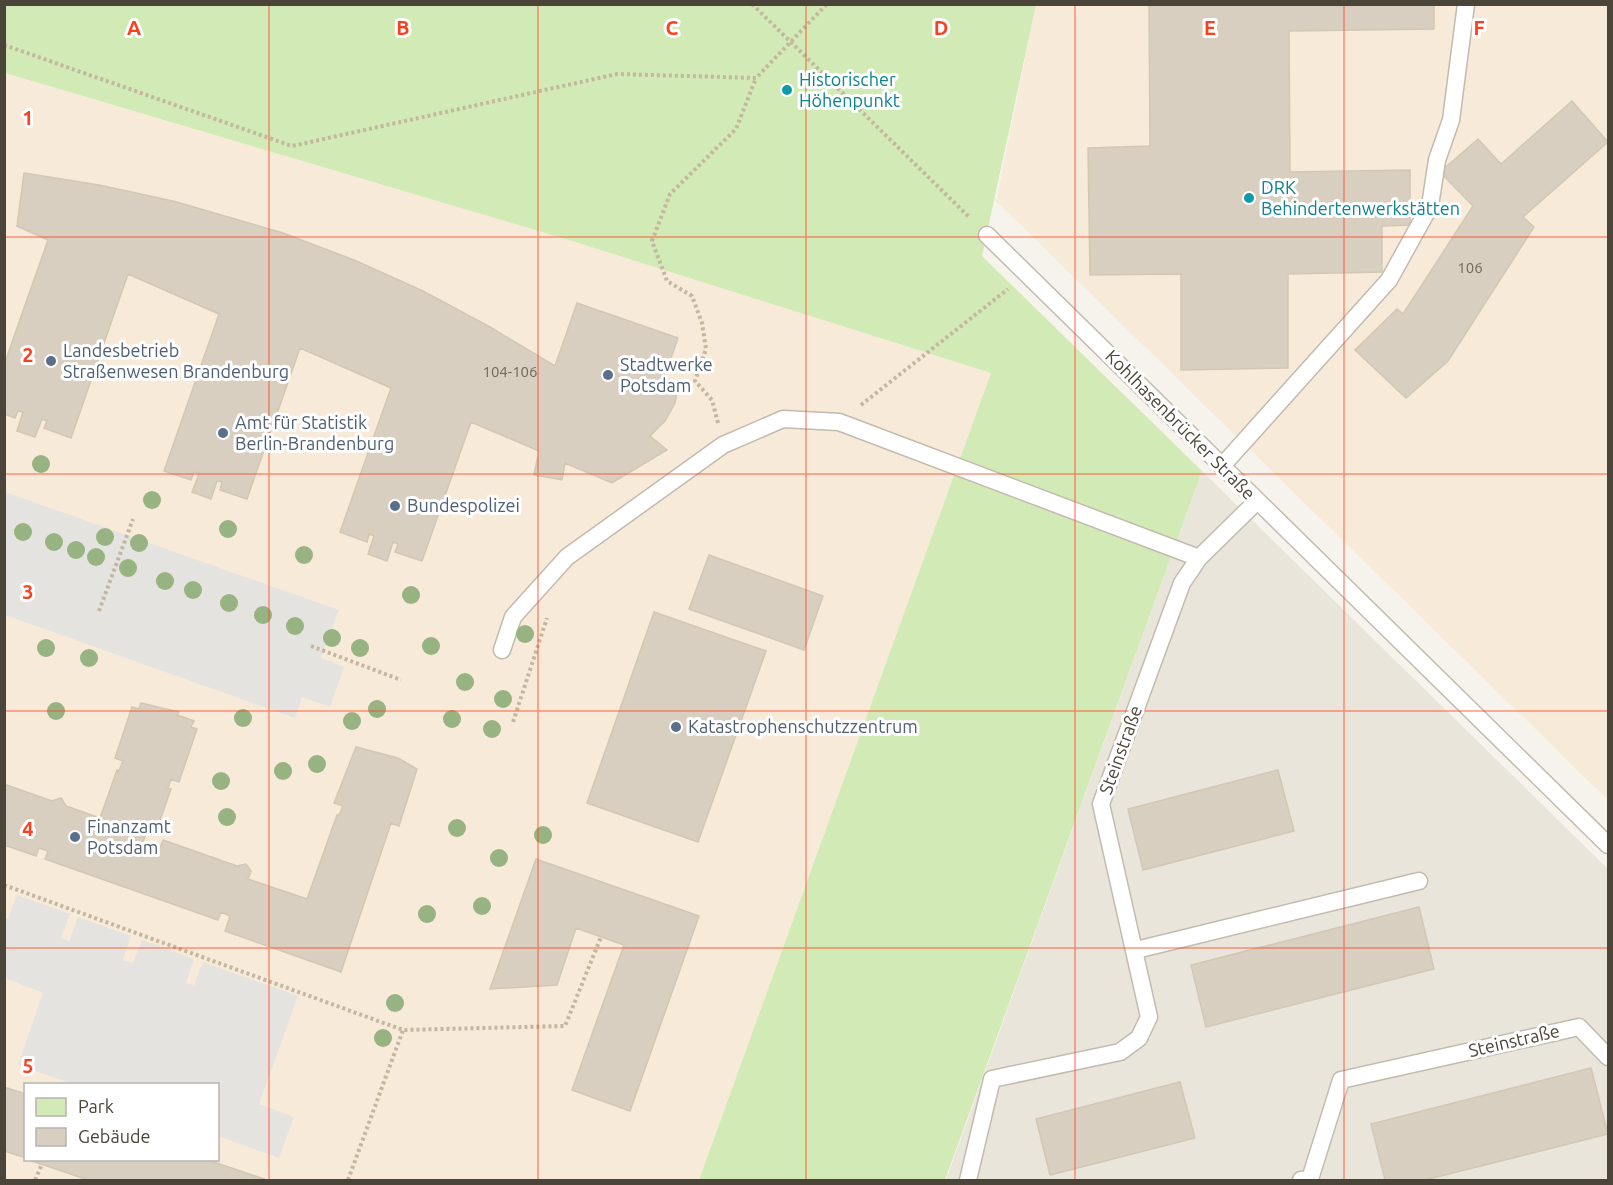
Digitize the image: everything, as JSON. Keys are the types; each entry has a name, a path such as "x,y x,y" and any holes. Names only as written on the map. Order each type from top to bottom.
{"lane":[{"path":"1222,466 1389,280 1430,206 1437,160 1451,120 1466,4"},
{"name":"Kohlhasenbrücker Straße","path":"987,236 1608,845"},
{"path":"502,650 513,617 567,557 723,445 783,419 839,422 1198,558"},
{"name":"Steinstraße","path":"968,1180 992,1079 1120,1052 1139,1038 1149,1017 1136,950 1101,804 1182,583 1198,558 1257,501"},
{"path":"1136,950 1419,881"},
{"name":"Steinstraße","path":"1301,1180 1310,1179 1341,1080 1579,1027 1608,1057"}],"path":[{"path":"752,4 987,236"},
{"path":"723,445 712,400 695,381 706,349 702,323 692,296 667,280 652,241 670,194 736,129 756,78 826,4"},
{"path":"4,45 292,146 617,74 756,78"},
{"path":"839,422 1026,274"},
{"path":"99,611 133,519"},
{"path":"513,722 550,609"},
{"path":"311,646 401,680"},
{"path":"4,885 403,1030 565,1026 601,937"},
{"path":"348,1180 403,1030"},
{"path":"35,1180 42,1164"}],"shaded area":[{"name":"DRK Behindertenwerkstätten","path":"1036,5 1608,5 1608,800 996,201"},
{"path":"4,73 569,240 991,373 699,1180 5,1180"},
{"path":"1202,471 1608,869 1608,1180 946,1180"},
{"path":"5,492 339,610 321,658 344,667 330,707 302,697 295,718 5,615"},
{"path":"17,895 70,914 61,938 69,941 78,917 131,936 123,960 133,963 142,940 194,959 186,983 194,985 203,962 298,996 259,1104 294,1117 279,1158 219,1136 219,1083 70,1083 18,1065 43,993 5,978 5,918 8,919"}],"green space":[{"path":"4,5 1036,5 982,256 1202,471 945,1180 699,1180 991,373 569,240 5,73"}],"building":[{"name":"DRK Behindertenwerkstätten","path":"1149,4 1434,4 1434,29 1289,31 1290,172 1410,170 1410,225 1382,226 1382,272 1288,274 1288,368 1181,370 1181,274 1090,275 1088,148 1150,146"},
{"path":"1572,101 1608,142 1523,217 1534,227 1448,361 1406,398 1355,350 1397,309 1403,314 1473,206 1440,172 1478,139 1501,164"},
{"path":"24,173 99,185 173,201 283,233 354,260 423,291 555,366 577,303 678,338 664,378 679,383 675,403 665,421 650,436 667,450 612,483 565,463 562,480 534,475 539,451 471,422 422,561 395,552 398,544 393,542 387,561 368,554 374,536 369,534 367,542 340,532 391,388 300,348 247,499 220,490 222,482 217,481 211,499 192,492 199,474 194,472 191,480 164,471 219,314 128,274 71,438 44,428 47,421 42,419 35,437 17,431 23,412 18,411 15,418 4,414 4,365 48,240 17,226"},
{"path":"709,555 823,596 804,650 689,609"},
{"name":"Katastrophenschutzzentrum","path":"654,612 766,651 698,842 587,803"},
{"name":"Finanzamt Potsdam","path":"141,703 179,712 177,715 194,721 191,727 197,729 179,782 171,779 168,788 171,789 157,829 149,826 143,842 160,848 163,840 237,866 246,864 251,871 248,879 307,899 337,815 343,806 334,803 356,747 398,758 417,769 399,826 391,823 341,972 225,931 230,916 221,912 218,920 45,859 48,851 39,848 36,856 4,845 4,784 52,801 61,798 66,806 100,818 117,770 119,771 123,761 115,758 132,707 139,709"},
{"path":"1278,770 1294,831 1143,870 1128,809"},
{"path":"536,859 699,916 630,1111 572,1090 624,945 576,928 557,985 490,989"},
{"path":"1419,907 1434,969 1206,1027 1191,965"},
{"path":"1591,1068 1608,1134 1425,1180 1385,1180 1371,1124"},
{"path":"1180,1082 1195,1138 1050,1175 1036,1119"},
{"path":"4,1087 24,1093 24,1157 4,1151"},
{"path":"32,1161 211,1161 267,1180 88,1180"}],"place":[{"name":"Historischer Höhenpunkt","path":"787,90"},
{"name":"DRK Behindertenwerkstätten","path":"1249,198"},
{"name":"Landesbetrieb Straßenwesen Brandenburg","path":"51,361"},
{"name":"Stadtwerke Potsdam","path":"608,375"},
{"name":"Amt für Statistik Berlin-Brandenburg","path":"223,433"},
{"name":"Bundespolizei","path":"395,506"},
{"name":"Katastrophenschutzzentrum","path":"676,727"},
{"name":"Finanzamt Potsdam","path":"75,837"}]}
